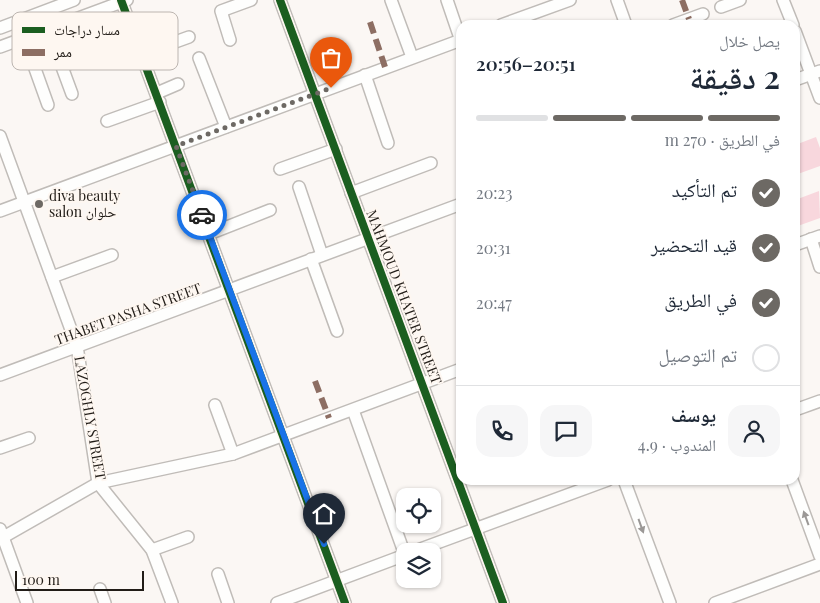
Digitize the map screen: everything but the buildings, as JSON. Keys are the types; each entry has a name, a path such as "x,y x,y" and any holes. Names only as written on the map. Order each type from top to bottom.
{"street":[{"path":"42,12 74,0"},
{"path":"230,40 221,11 251,0"},
{"name":"MAHMOUD KHATER STREET","path":"280,0 456,474"},
{"path":"391,0 412,58"},
{"path":"447,0 456,26"},
{"path":"516,20 570,0"},
{"path":"617,0 624,20"},
{"path":"721,7 740,0"},
{"path":"783,0 791,20"},
{"path":"88,12 109,3 124,1"},
{"path":"687,20 703,14"},
{"path":"0,28 12,23"},
{"path":"178,41 189,37"},
{"path":"800,41 816,72 820,98"},
{"path":"0,47 12,42"},
{"path":"0,211 456,42"},
{"path":"199,58 226,127"},
{"path":"35,70 48,105"},
{"path":"63,70 72,94"},
{"path":"148,70 345,603"},
{"path":"800,78 816,72"},
{"path":"364,75 388,143"},
{"path":"107,121 158,97 178,84"},
{"name":"LAZOGHLY STREET","path":"0,136 4,158 24,202 77,346 98,483 152,550 172,603"},
{"path":"280,169 336,149"},
{"path":"351,193 431,163"},
{"path":"299,187 337,331"},
{"name":"THABET PASHA STREET","path":"0,375 456,206"},
{"path":"209,234 270,210"},
{"path":"800,243 815,238 820,267"},
{"path":"52,276 112,255"},
{"path":"27,603 1,536 98,483 233,454 456,372"},
{"path":"800,408 820,401"},
{"path":"215,405 233,454"},
{"path":"353,410 401,543"},
{"path":"0,448 29,438"},
{"name":"MAHMOUD KHATER STREET","path":"460,485 503,603"},
{"path":"437,543 595,485"},
{"path":"626,485 670,603"},
{"path":"794,485 820,556"},
{"path":"152,550 188,537"},
{"path":"276,603 396,558"},
{"path":"715,603 820,564"},
{"path":"218,574 228,603"},
{"path":"100,589 105,603"}],"shaded area":[{"path":"816,137 820,148 820,166 800,173 800,143"},
{"path":"819,191 820,218 800,225 800,198"}],"marked path":[{"path":"682,0 689,19"},
{"path":"370,22 385,67"},
{"path":"315,381 329,418"}],"cycle path":[{"path":"121,0 125,12"},
{"path":"280,0 456,476"},
{"path":"147,70 345,603"},
{"path":"459,485 503,603"}],"way so far":[{"path":"202,215 176,146 331,88"}],"place":[{"name":"diva beauty salon حلوان","path":"39,204"}],"route":[{"path":"202,215 324,544"}]}
